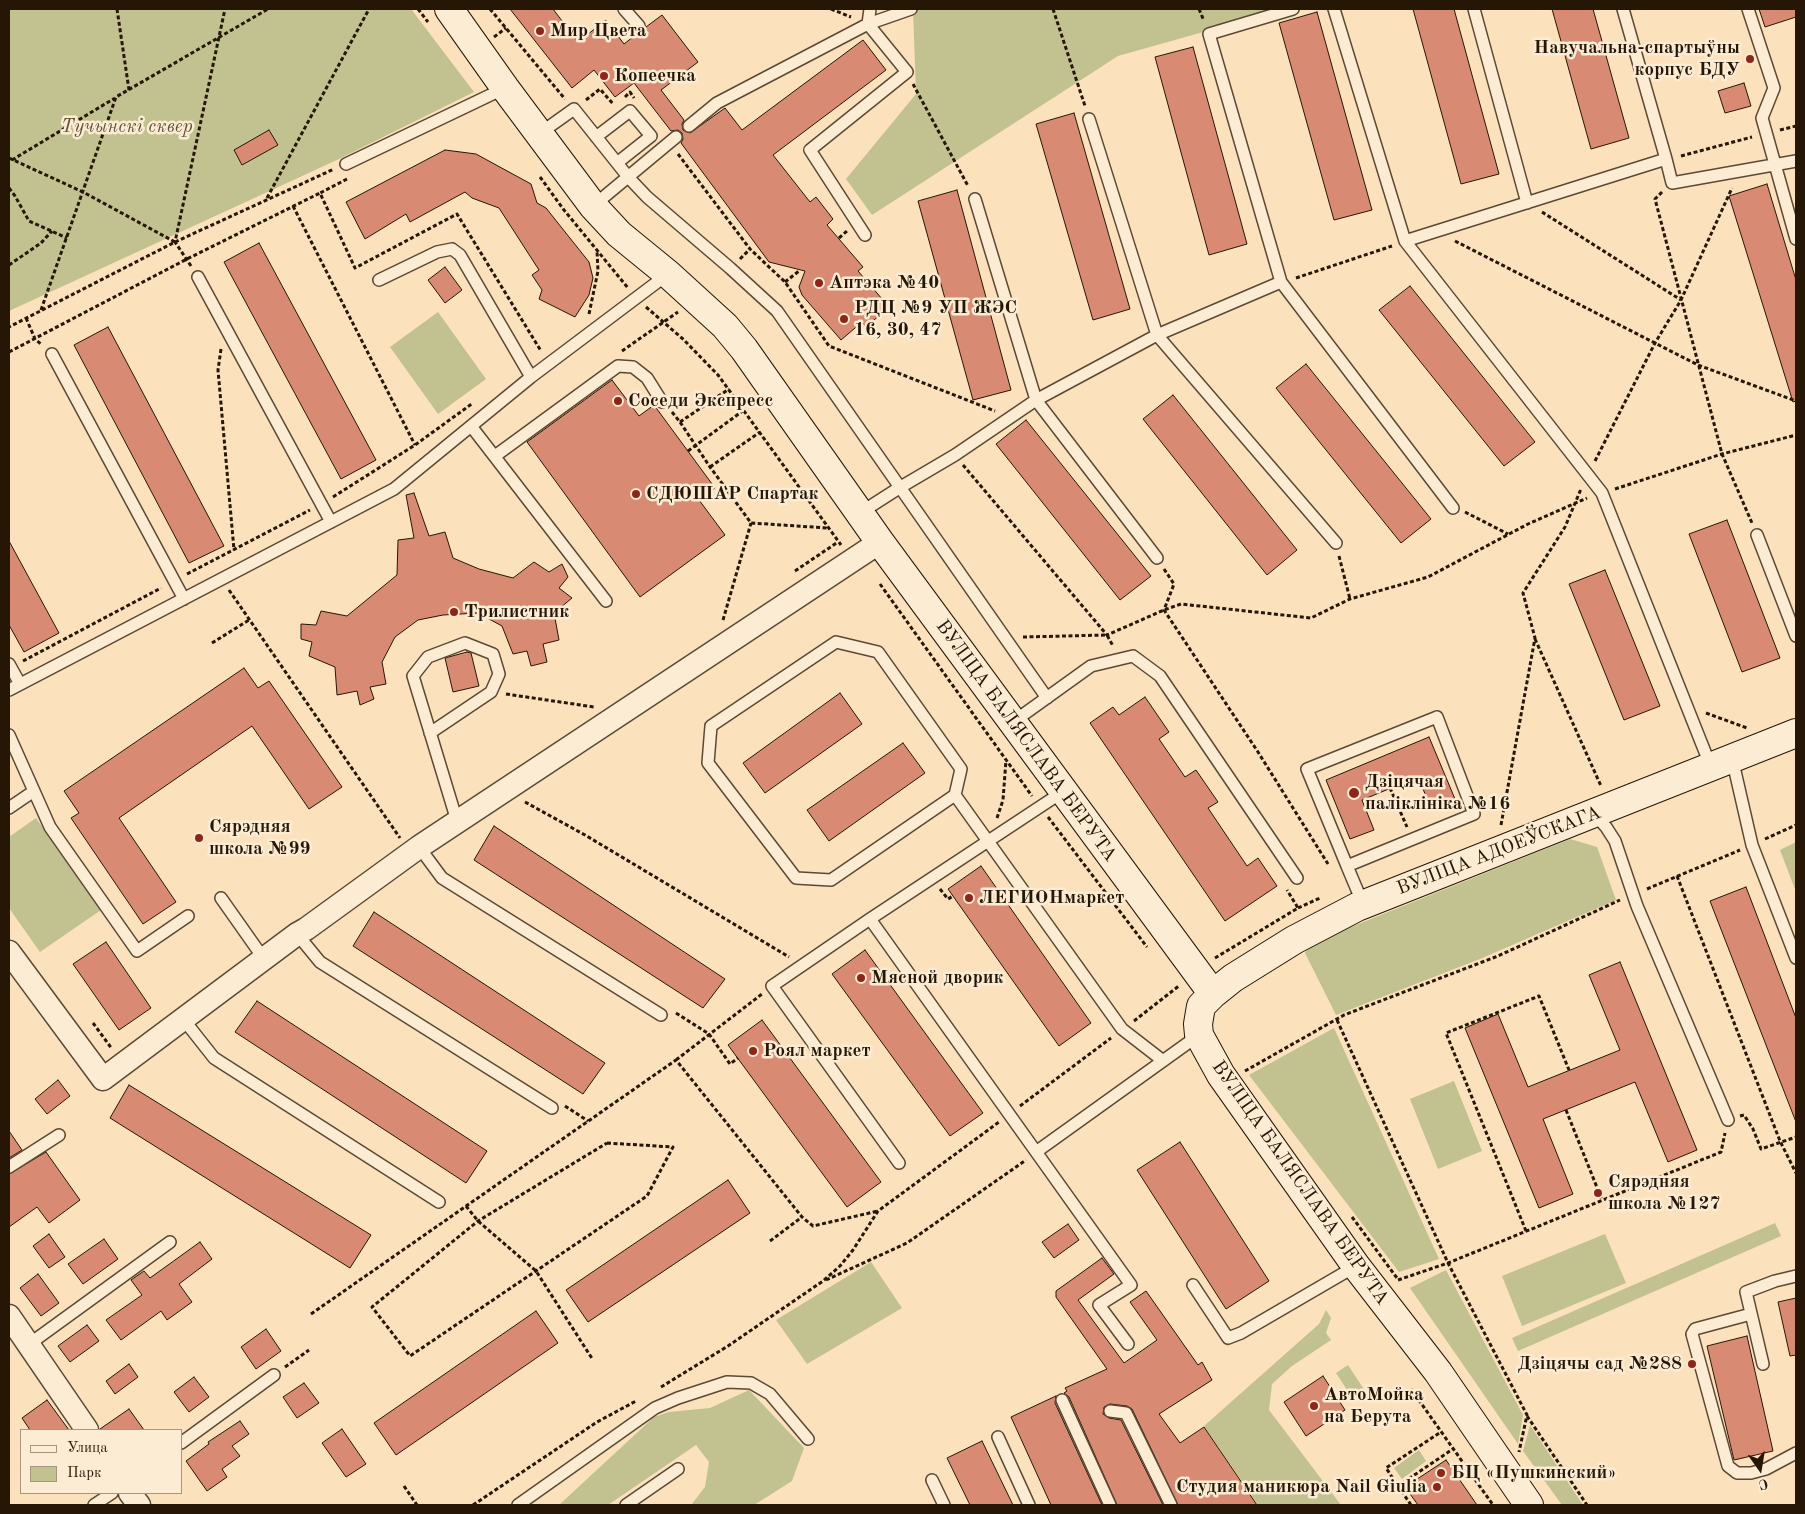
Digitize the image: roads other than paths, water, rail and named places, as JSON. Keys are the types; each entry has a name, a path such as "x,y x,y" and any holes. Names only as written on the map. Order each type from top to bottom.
{"street":[{"name":"ВУЛІЦА БАЛЯСЛАВА БЕРУТА","path":"439,16 505,88 593,206 619,234 668,274 725,326 744,349 880,542 1213,994 1201,1006 1199,1034 1234,1095 1356,1266 1438,1372 1529,1505"},
{"path":"9,952 103,1079 296,934 306,929 409,843 457,822 880,542"},
{"name":"ВУЛІЦА АДОЕЎСКАГА","path":"1213,994 1233,978 1294,940 1363,904 1796,733"},
{"path":"9,1316 86,1429"},
{"path":"131,1494 139,1505"}],"lane":[{"path":"624,9 639,26"},
{"path":"865,234 810,150 907,72 868,24 870,9"},
{"path":"689,126 717,103 868,24 910,9"},
{"path":"1294,9 1209,34 1281,282 1453,508"},
{"path":"1334,9 1405,241 1602,493 1688,706 1721,763 1796,958"},
{"path":"1474,9 1527,203"},
{"path":"1623,9 1672,184 1796,161"},
{"path":"1748,9 1774,88 1762,118 1796,239"},
{"path":"346,164 505,88"},
{"path":"539,134 574,109 629,178 647,197 730,268 777,312 1047,698"},
{"path":"596,137 630,111 651,136 617,163"},
{"path":"1089,119 1157,334 1336,543"},
{"path":"593,206 673,140"},
{"path":"1405,241 1666,159"},
{"path":"975,199 1036,400 1157,558"},
{"path":"379,280 437,252 452,249 460,255 530,377"},
{"path":"9,690 394,489 530,377 668,274"},
{"path":"198,277 331,522"},
{"path":"860,513 955,455 1036,400 1157,334 1281,282"},
{"path":"52,354 184,599"},
{"path":"495,456 618,366 632,367 646,378 662,402"},
{"path":"471,426 606,601"},
{"path":"1757,536 1796,636"},
{"path":"955,795 831,880 796,878 708,763 711,726 836,642 878,652 961,769 955,795 1122,1030 1162,1060"},
{"path":"430,733 491,692 499,674 493,654 465,643 428,657 413,676 430,733 457,822"},
{"path":"1013,722 1091,666 1132,656 1160,676 1297,878"},
{"path":"9,664 20,684"},
{"path":"1347,866 1474,814 1437,717 1307,769 1347,866 1363,904"},
{"path":"9,734 50,826 137,951 188,916"},
{"path":"9,808 34,791"},
{"path":"899,1163 772,986 1064,791"},
{"path":"1594,814 1615,841 1637,906 1728,1120"},
{"path":"409,843 442,878 664,1012"},
{"path":"221,898 264,959"},
{"path":"870,919 1131,1285 1099,1305 1128,1344"},
{"path":"296,934 320,962 557,1106"},
{"path":"184,1020 214,1058 439,1202"},
{"path":"1036,1152 1199,1034"},
{"path":"9,1167 59,1135"},
{"path":"28,1344 170,1242"},
{"path":"1193,1285 1228,1338 1241,1333 1356,1266"},
{"path":"1763,1364 1746,1292 1775,1281 1796,1276"},
{"path":"1751,1314 1695,1328 1692,1334 1728,1466 1737,1473 1751,1473 1766,1469 1796,1453"},
{"path":"182,1442 274,1375"},
{"path":"518,1505 655,1408 678,1398 727,1382 751,1383 770,1394 808,1439"},
{"path":"1062,1400 1110,1505"},
{"path":"1110,1411 1126,1413 1171,1505"},
{"path":"998,1437 1029,1505"},
{"path":"626,1505 678,1469"},
{"path":"932,1480 944,1505"},
{"path":"94,1505 110,1494"}],"place":[{"name":"Мир Цвета","path":"540,31"},
{"name":"Навучальна-спартыўны корпус БДУ","path":"1750,59"},
{"name":"Копеечка","path":"604,76"},
{"name":"Аптэка №40","path":"819,283"},
{"name":"РДЦ №9 УП ЖЭС 16, 30, 47","path":"844,319"},
{"name":"Соседи Экспресс","path":"618,401"},
{"name":"СДЮШАР Спартак","path":"636,494"},
{"name":"Трилистник","path":"454,612"},
{"name":"Дзіцячая паліклініка №16","path":"1354,793"},
{"name":"Сярэдняя школа №99","path":"199,838"},
{"name":"ЛЕГИОНмаркет","path":"969,898"},
{"name":"Мясной дворик","path":"861,978"},
{"name":"Роял маркет","path":"753,1051"},
{"name":"Сярэдняя школа №127","path":"1598,1193"},
{"name":"Дзіцячы сад №288","path":"1692,1364"},
{"name":"АвтоМойка на Берута","path":"1314,1406"},
{"name":"БЦ «Пушкинский»","path":"1441,1473"},
{"name":"Студия маникюра Nail Giulia","path":"1437,1487"}],"park label":[{"name":"Тучынскі сквер","path":"127,127"}]}
